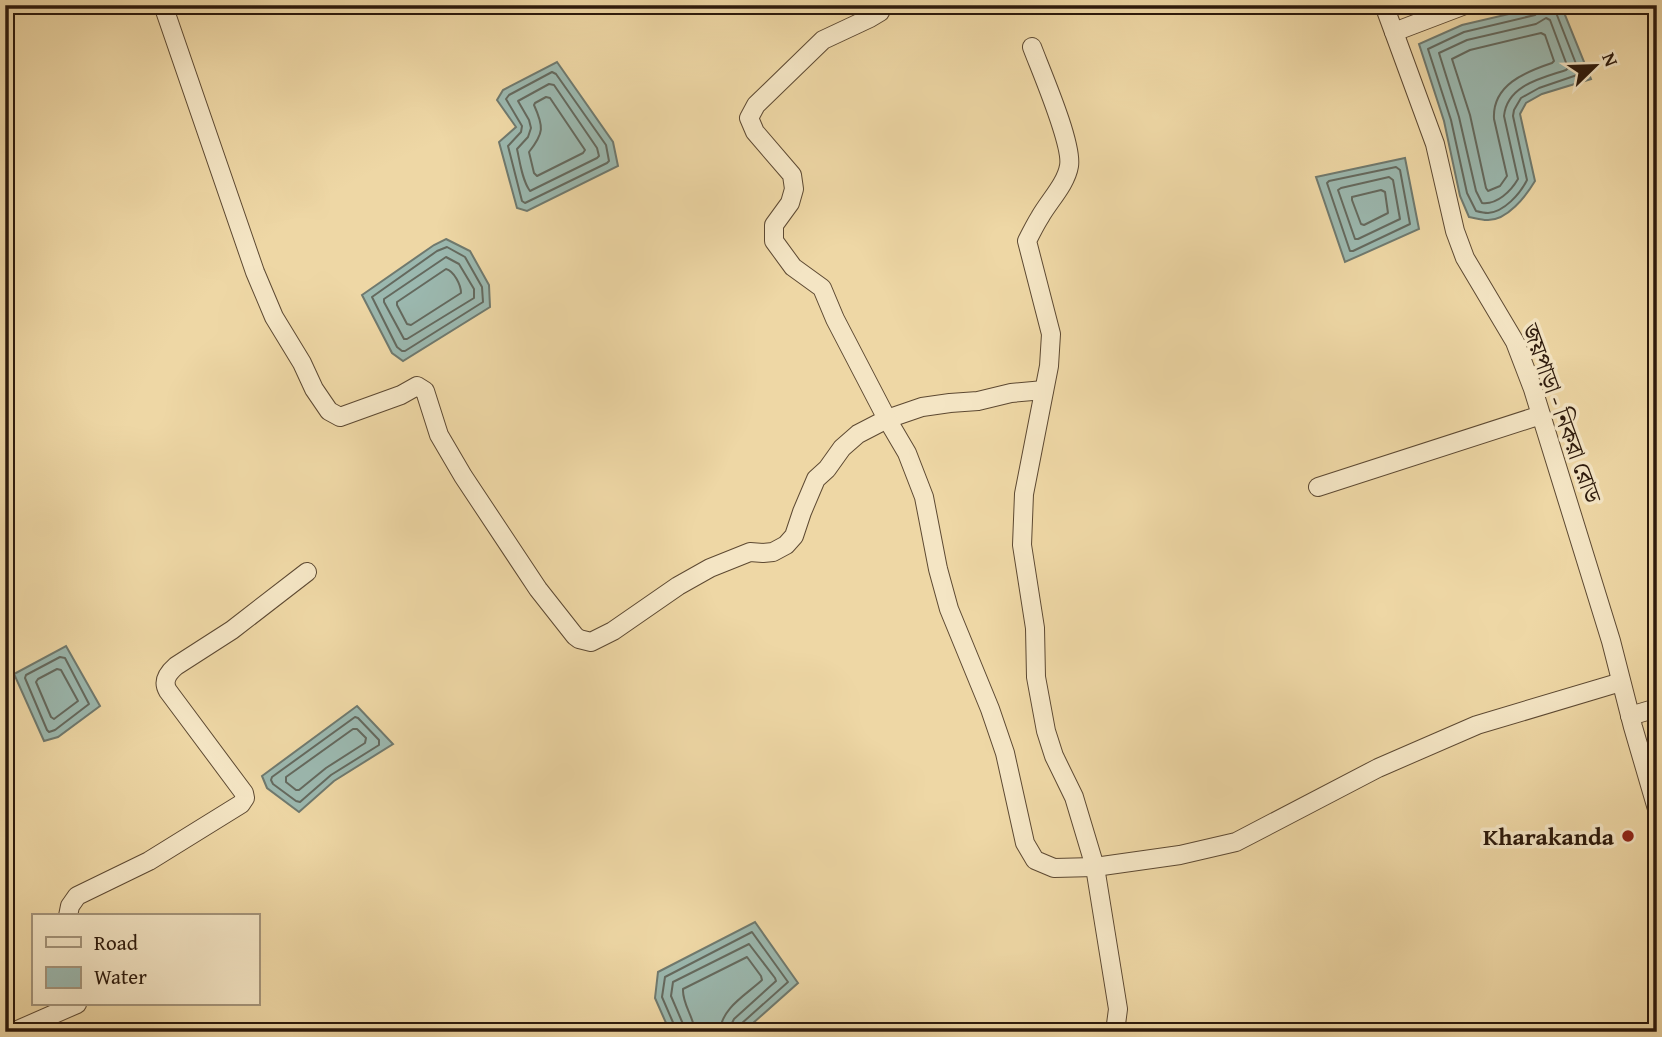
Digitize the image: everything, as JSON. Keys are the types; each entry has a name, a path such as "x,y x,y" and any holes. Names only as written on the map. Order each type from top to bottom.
{"street":[{"path":"163,5 255,272 274,317 302,363 314,389 330,411 340,417 401,395 412,387 421,387 427,396 439,435 463,475 538,589 579,639 592,642 710,568 750,552 773,552 786,545 794,536 816,479 858,433 922,407 1044,390"},
{"path":"884,5 880,12 870,18 823,40 756,105 749,118 755,132 792,175 794,189 790,203 774,225 774,241 793,267 822,288 835,319 887,419 908,453 925,497 938,569 949,609 990,709 1005,753 1026,843 1035,860 1054,868 1095,867 1180,855 1236,842 1378,768 1464,730 1621,681"},
{"name":"জয়পাড়া - নিকরা রোড","path":"1384,5 1435,144 1455,231 1465,258 1515,342 1541,415 1611,641 1657,808"},
{"path":"1394,32 1465,5"},
{"path":"1032,47 1062,128 1069,153 1069,165 1064,179 1027,241 1051,334 1049,366 1024,494 1022,545 1035,628 1036,677 1046,731 1054,757 1074,797 1095,867 1118,1009 1115,1032"},
{"path":"1318,488 1541,415"},
{"path":"68,914 77,896 149,861 245,799 244,793 168,691 165,680 176,666 232,630 307,572"},
{"path":"1630,716 1657,708"},
{"path":"13,1032 72,1006"}],"water":[{"path":"1547,5 1561,5 1591,79 1542,94 1526,103 1520,114 1535,181 1521,200 1502,216 1487,220 1469,217 1460,196 1444,121 1419,44 1462,25"},
{"path":"557,62 613,142 618,166 527,211 517,208 499,142 516,127 497,100 503,90"},
{"path":"1405,158 1419,229 1345,262 1316,177"},
{"path":"446,239 470,251 489,285 490,307 403,361 392,353 362,295"},
{"path":"66,646 100,706 58,737 44,741 14,674"},
{"path":"357,706 393,744 334,781 299,812 267,788 262,776"},
{"path":"755,922 798,983 743,1032 670,1032 655,998 658,972"}],"place":[{"name":"Kharakanda","path":"1628,836"}]}
